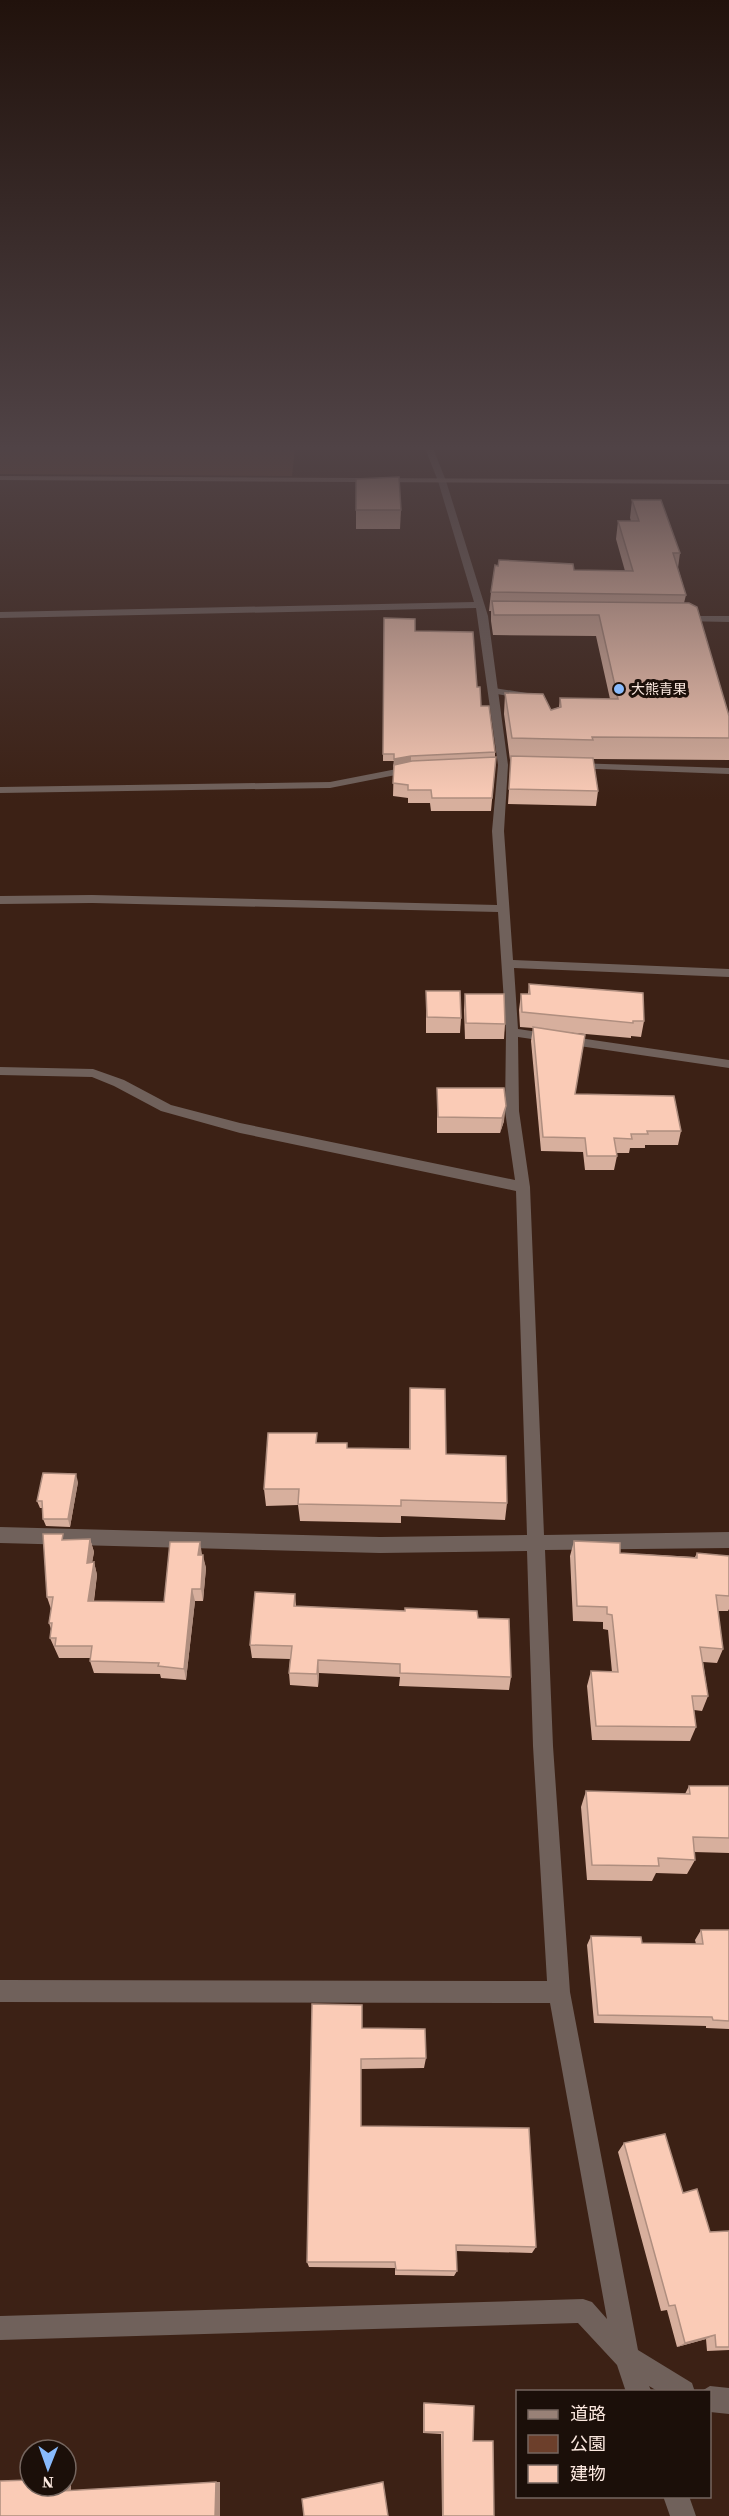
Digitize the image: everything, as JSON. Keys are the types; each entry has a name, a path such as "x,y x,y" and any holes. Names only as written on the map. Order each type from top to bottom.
{"street":[{"path":"470,565 486,613 503,765 498,831 512,1032 512,1111 523,1187 543,1746 559,1992 627,2356 639,2390"},
{"path":"0,615 486,613"},
{"path":"670,618 729,619"},
{"path":"494,691 529,696 539,701"},
{"path":"563,766 729,771"},
{"path":"0,790 330,785 423,769"},
{"path":"0,900 92,899 502,909"},
{"path":"508,964 729,973"},
{"path":"512,1032 729,1064"},
{"path":"0,1071 93,1073 119,1083 166,1108 240,1128 523,1187"},
{"path":"0,1535 380,1545 729,1540"},
{"path":"0,1991 559,1992"},
{"path":"0,2328 583,2312 627,2356 681,2390"},
{"path":"711,2399 729,2401"},
{"path":"677,2498 683,2516"}],"building":[{"path":"495,565 573,565 574,570 633,571 631,565 677,565 686,595 491,592"},
{"path":"492,601 689,603 697,607 729,716 729,738 592,737 593,740 512,738 505,693 543,694 551,710 561,707 560,698 618,699 599,615 494,615"},
{"path":"384,618 415,619 415,631 473,632 477,687 480,687 481,706 489,706 495,752 411,756 394,759 394,754 383,754"},
{"path":"511,756 593,758 598,791 509,789"},
{"path":"496,757 492,798 432,798 431,790 408,790 408,785 393,783 394,765 412,761"},
{"path":"529,984 643,993 644,1021 633,1021 633,1023 522,1012 521,994 530,994"},
{"path":"426,991 460,991 461,1018 427,1017"},
{"path":"465,994 504,994 505,1024 466,1023"},
{"path":"533,1027 585,1035 575,1094 674,1096 681,1131 647,1131 648,1134 631,1134 632,1139 614,1138 617,1156 587,1156 585,1138 543,1137"},
{"path":"437,1088 504,1088 506,1106 502,1118 438,1117"},
{"path":"410,1388 445,1389 446,1454 506,1456 507,1503 401,1500 401,1506 298,1504 299,1489 264,1489 268,1433 317,1433 316,1443 347,1443 347,1448 410,1449"},
{"path":"43,1473 76,1474 68,1519 43,1519 42,1501 37,1501"},
{"path":"43,1534 63,1534 62,1540 90,1539 87,1563 94,1562 88,1601 164,1602 170,1542 200,1542 198,1555 203,1555 201,1589 192,1589 184,1669 158,1666 159,1663 90,1661 92,1646 55,1646 56,1638 50,1638 52,1623 49,1623 53,1597 47,1597"},
{"path":"574,1541 620,1543 620,1553 697,1558 697,1553 729,1556 729,1596 716,1595 723,1649 700,1647 708,1696 692,1696 696,1727 596,1726 591,1671 618,1672 612,1615 607,1614 607,1607 577,1606"},
{"path":"255,1592 295,1594 294,1606 405,1611 405,1608 477,1611 478,1618 509,1619 511,1677 400,1673 400,1664 318,1660 317,1674 289,1673 292,1646 250,1645"},
{"path":"689,1786 729,1786 729,1838 693,1837 695,1860 658,1858 659,1866 592,1865 586,1791 690,1794"},
{"path":"701,1930 729,1930 729,2021 713,2020 712,2017 598,2015 591,1936 641,1937 642,1943 703,1944"},
{"path":"312,2004 362,2005 362,2028 425,2029 426,2058 361,2059 361,2126 529,2128 536,2247 456,2245 457,2271 396,2270 395,2262 307,2262"},
{"path":"665,2134 683,2193 697,2189 710,2232 729,2231 729,2347 716,2347 715,2335 685,2343 675,2305 669,2306 624,2143"},
{"path":"424,2403 474,2406 473,2441 493,2441 494,2516 443,2516 443,2432 424,2432"},
{"path":"18,2480 18,2498 78,2498 78,2490 216,2482 215,2516 0,2516 0,2481"},
{"path":"383,2482 388,2516 304,2516 302,2499"}],"place":[{"name":"大熊青果","path":"619,689"}]}
